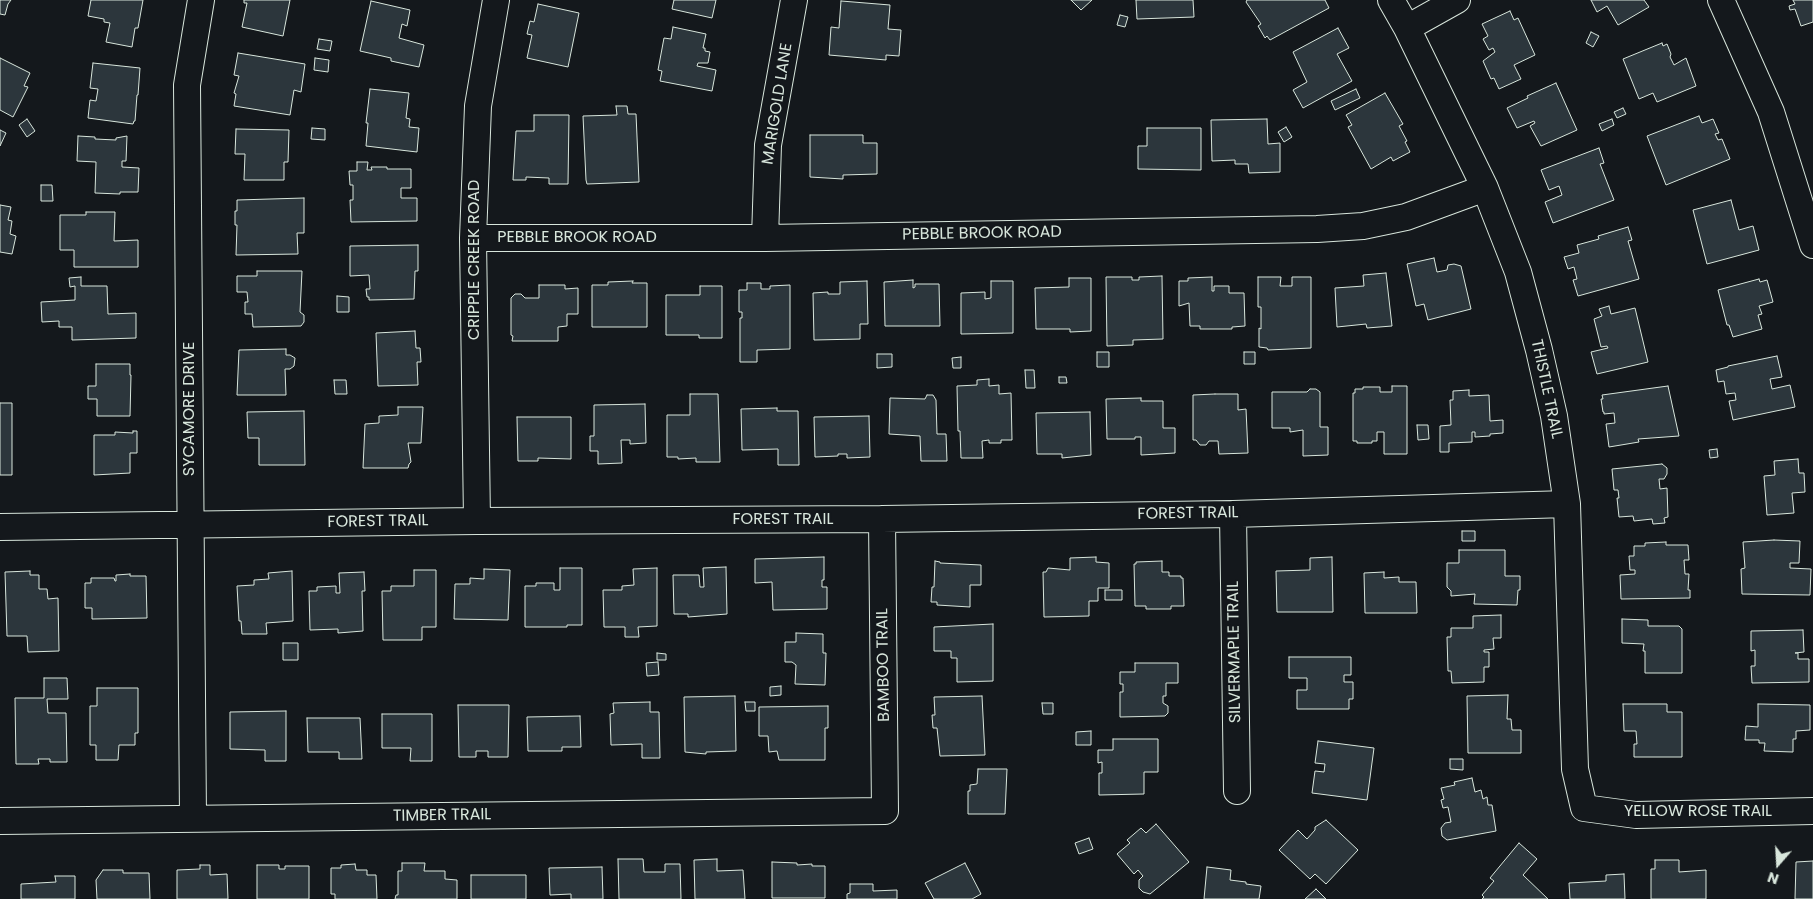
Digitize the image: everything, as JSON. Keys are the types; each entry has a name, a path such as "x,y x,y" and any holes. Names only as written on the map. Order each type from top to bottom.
{"street":[{"name":"SYCAMORE DRIVE","path":"193,818 188,85 201,0"},
{"name":"CRIPPLE CREEK ROAD","path":"477,520 474,238 478,106 496,0"},
{"name":"MARIGOLD LANE","path":"765,238 768,145 794,0"},
{"name":"THISTLE TRAIL","path":"1391,0 1407,28 1485,188 1518,272 1539,350 1554,416 1567,504 1575,769 1584,808"},
{"path":"1407,28 1456,0"},
{"path":"1721,0 1771,112 1813,245"},
{"name":"PEBBLE BROOK ROAD","path":"474,238 765,238 1317,229 1363,226 1406,217 1485,188"},
{"name":"FOREST TRAIL","path":"0,527 477,520 882,519 1233,514 1567,504"},
{"name":"SILVERMAPLE TRAIL","path":"1233,514 1237,791"},
{"name":"BAMBOO TRAIL","path":"882,519 885,811"},
{"name":"YELLOW ROSE TRAIL","path":"1584,808 1636,815 1813,811"},
{"name":"TIMBER TRAIL","path":"0,821 885,811"}],"building":[{"path":"0,0 11,0 5,15 0,14"},
{"path":"91,0 143,0 138,28 135,28 132,47 106,42 110,23 104,22 104,19 88,16"},
{"path":"244,0 290,0 283,36 242,27 247,3 244,3"},
{"path":"674,0 716,0 712,18 672,9"},
{"path":"1071,0 1092,0 1081,10"},
{"path":"1136,0 1193,0 1194,17 1137,19"},
{"path":"1247,0 1325,0 1329,8 1270,40 1267,36 1265,38 1258,26 1261,24 1246,2"},
{"path":"1591,0 1644,0 1649,7 1618,25 1607,6 1597,12"},
{"path":"1793,0 1813,0 1813,22 1801,26 1795,9 1790,10 1789,6 1795,4"},
{"path":"371,1 410,10 407,26 402,24 399,38 424,45 419,67 391,61 391,58 360,51"},
{"path":"841,1 890,5 888,29 901,30 899,56 886,55 886,60 829,55 831,27 839,28"},
{"path":"538,4 579,13 568,67 527,58 532,35 527,34 530,21 534,22"},
{"path":"1510,11 1514,20 1518,18 1535,55 1514,65 1521,79 1499,89 1494,78 1491,79 1483,61 1495,52 1493,48 1489,50 1483,39 1488,36 1482,24"},
{"path":"1120,15 1128,17 1125,27 1117,25"},
{"path":"673,27 706,34 703,48 705,48 705,51 710,52 708,63 698,63 697,66 716,70 712,91 660,81 662,71 658,70 664,38 671,39"},
{"path":"1338,28 1349,48 1337,54 1352,81 1303,108 1293,90 1307,82 1293,52"},
{"path":"1591,32 1599,36 1593,47 1586,43"},
{"path":"319,39 332,41 330,51 317,49"},
{"path":"1662,43 1663,46 1667,44 1674,65 1686,58 1696,86 1657,102 1653,93 1639,99 1623,59"},
{"path":"238,53 305,64 301,92 294,90 290,115 234,106 236,94 234,93 239,76 234,75"},
{"path":"0,58 30,73 24,86 28,87 13,117 0,110"},
{"path":"315,58 329,60 328,72 314,70"},
{"path":"93,63 140,68 135,121 133,124 88,118 90,100 96,101 98,89 90,88"},
{"path":"1556,83 1577,130 1541,146 1530,126 1535,123 1534,121 1517,128 1507,108 1528,98 1527,96"},
{"path":"370,89 409,93 406,118 410,119 409,127 419,128 417,152 366,146 368,123 366,123"},
{"path":"1356,89 1360,98 1335,110 1331,101"},
{"path":"1385,93 1403,124 1399,126 1407,141 1405,142 1410,152 1393,161 1391,157 1371,169 1348,127 1352,125 1346,115"},
{"path":"616,106 627,106 628,114 636,114 639,182 587,184 583,116 617,115"},
{"path":"1623,108 1626,114 1617,118 1614,112"},
{"path":"534,115 569,115 568,184 549,184 549,178 526,177 526,180 513,180 516,131 534,131"},
{"path":"1699,116 1702,123 1713,119 1719,133 1715,134 1718,140 1722,139 1730,159 1666,185 1647,136"},
{"path":"27,119 35,131 27,137 19,125"},
{"path":"1267,119 1268,144 1280,143 1280,172 1249,173 1248,164 1235,164 1235,160 1212,161 1211,120"},
{"path":"1612,119 1614,125 1602,131 1599,124"},
{"path":"1286,127 1292,137 1284,142 1278,132"},
{"path":"312,128 325,129 325,140 311,139"},
{"path":"1147,128 1201,128 1201,170 1138,169 1138,146 1147,146"},
{"path":"236,129 289,130 288,162 284,162 284,180 244,180 245,154 235,154"},
{"path":"0,130 6,133 0,146"},
{"path":"810,135 863,135 863,143 877,143 877,174 843,175 843,179 810,177"},
{"path":"78,136 116,140 116,138 127,136 126,161 122,161 122,167 139,168 138,192 120,192 120,194 95,193 96,162 77,161"},
{"path":"1599,148 1604,163 1600,164 1614,200 1553,223 1545,202 1562,195 1559,186 1549,190 1541,170"},
{"path":"357,162 368,162 367,170 372,170 371,167 411,169 411,188 401,188 401,198 417,198 417,221 351,222 350,200 353,200 353,185 350,185 349,171 357,171"},
{"path":"41,185 52,185 53,201 41,201"},
{"path":"304,198 304,233 297,233 298,254 236,255 237,225 235,225 235,211 237,211 237,200"},
{"path":"1731,200 1739,230 1753,226 1759,250 1707,264 1693,210"},
{"path":"0,205 11,207 8,220 12,221 10,234 16,236 12,254 0,252"},
{"path":"86,212 115,212 114,241 138,240 138,267 74,267 74,250 60,250 60,215 86,215"},
{"path":"1628,227 1632,240 1628,241 1639,279 1578,296 1573,280 1577,279 1574,267 1568,269 1564,257 1579,253 1577,245 1599,239 1598,236"},
{"path":"418,245 418,271 415,271 414,299 369,300 366,289 370,289 369,275 350,276 350,246"},
{"path":"1434,258 1437,272 1447,270 1448,265 1461,266 1471,309 1428,320 1424,304 1416,306 1407,264"},
{"path":"257,271 302,271 300,312 304,315 304,322 301,326 253,327 252,314 245,314 245,302 248,302 247,292 237,292 237,276 257,276"},
{"path":"1386,273 1392,326 1367,328 1366,324 1337,327 1335,288 1364,286 1363,275"},
{"path":"1162,276 1163,339 1133,340 1133,345 1107,346 1106,277 1132,277 1132,280 1139,280 1139,277"},
{"path":"81,277 81,286 107,286 108,314 136,313 136,338 72,340 72,327 59,327 59,321 42,322 41,302 75,300 75,286 70,287 69,278"},
{"path":"1212,277 1212,291 1214,291 1214,286 1229,286 1229,293 1244,293 1245,326 1232,327 1232,329 1200,329 1200,326 1190,326 1189,303 1179,306 1179,281 1188,281 1188,278"},
{"path":"1258,277 1281,277 1280,286 1292,286 1292,277 1311,277 1311,348 1268,350 1267,348 1259,347 1261,307 1258,307"},
{"path":"1069,278 1091,278 1091,331 1070,332 1070,329 1036,329 1035,288 1069,287"},
{"path":"1759,279 1760,282 1767,280 1773,302 1759,306 1762,314 1758,315 1762,329 1733,337 1729,325 1727,325 1718,290"},
{"path":"913,280 913,288 915,284 939,284 940,326 885,326 884,282"},
{"path":"633,281 632,283 647,283 647,327 592,327 592,285 608,285 608,282"},
{"path":"867,281 868,324 860,324 860,339 814,340 813,293 828,292 828,294 840,294 840,282"},
{"path":"991,281 1013,281 1013,333 961,334 961,293 985,292 985,299 991,298"},
{"path":"747,283 761,283 761,289 770,289 770,286 790,285 790,349 757,350 757,362 740,362 740,318 742,318 742,312 739,312 739,290 747,290"},
{"path":"539,285 565,285 565,289 578,288 578,314 567,314 567,326 558,327 558,341 512,341 511,298 515,294 521,294 525,298 539,298"},
{"path":"700,286 722,286 722,338 699,338 699,335 666,335 666,295 700,295"},
{"path":"337,296 349,297 349,312 337,312"},
{"path":"1609,306 1611,314 1635,308 1648,362 1597,374 1591,352 1608,348 1607,346 1601,347 1594,319 1602,316 1599,309"},
{"path":"415,331 416,348 420,348 421,362 417,362 418,385 378,386 376,333"},
{"path":"286,349 286,355 295,358 294,366 290,369 285,369 286,395 237,395 239,350"},
{"path":"1097,352 1109,352 1109,367 1097,367"},
{"path":"1244,352 1255,352 1255,364 1244,364"},
{"path":"877,354 892,354 892,367 877,368"},
{"path":"1777,356 1782,377 1770,379 1772,389 1790,385 1795,407 1733,420 1729,401 1736,400 1735,393 1726,394 1724,381 1718,382 1716,370"},
{"path":"961,357 961,368 953,368 952,358"},
{"path":"96,364 130,364 130,416 97,416 97,399 88,399 88,386 96,386"},
{"path":"1025,370 1034,370 1035,388 1026,388"},
{"path":"1059,377 1066,377 1067,383 1059,383"},
{"path":"989,379 989,386 999,385 999,394 1011,393 1012,440 1001,440 1001,443 989,443 989,440 982,441 983,458 961,458 957,386 977,385 977,380"},
{"path":"334,380 346,380 347,394 335,394"},
{"path":"1392,386 1407,386 1407,454 1384,454 1384,432 1377,432 1377,441 1372,441 1372,443 1357,443 1357,441 1353,441 1353,393 1355,393 1355,389 1380,387 1380,392 1392,392"},
{"path":"1668,386 1679,436 1638,439 1639,442 1609,447 1606,424 1615,423 1614,413 1604,414 1602,395"},
{"path":"1310,389 1316,389 1320,392 1320,427 1328,427 1328,455 1303,456 1303,430 1290,432 1290,428 1272,428 1272,392 1307,392"},
{"path":"1469,390 1469,396 1489,395 1490,421 1503,420 1503,433 1475,437 1475,432 1472,432 1472,442 1449,443 1449,452 1440,452 1440,426 1451,425 1450,400 1453,400 1453,391"},
{"path":"690,394 718,394 720,462 696,462 696,458 678,459 678,457 667,457 667,415 690,415"},
{"path":"1238,394 1238,410 1246,409 1248,453 1219,454 1218,441 1209,441 1206,445 1200,445 1196,440 1193,440 1193,395"},
{"path":"927,395 933,395 936,400 937,434 946,434 947,461 921,461 920,436 889,434 890,398 925,399"},
{"path":"1141,398 1141,401 1163,401 1163,428 1175,428 1175,453 1141,455 1141,437 1135,437 1135,439 1107,439 1106,399"},
{"path":"0,403 12,403 12,475 0,475"},
{"path":"645,404 646,443 630,444 630,440 621,440 622,463 598,464 598,451 590,451 590,436 594,436 594,405"},
{"path":"398,407 423,407 421,443 408,443 411,462 408,468 363,468 365,424 379,423 379,416 398,415"},
{"path":"777,408 777,411 798,411 799,465 778,465 778,449 742,450 741,409"},
{"path":"304,411 305,465 259,465 259,438 248,438 247,412"},
{"path":"1090,412 1091,455 1062,458 1062,454 1037,454 1036,413"},
{"path":"869,416 870,457 847,458 847,454 838,454 838,456 815,457 814,417"},
{"path":"517,417 571,417 571,459 538,458 538,461 518,461"},
{"path":"1417,425 1428,425 1429,439 1418,440"},
{"path":"133,431 137,431 137,453 130,453 130,473 94,475 94,435 115,435 115,432 133,433"},
{"path":"1717,449 1718,457 1710,458 1709,450"},
{"path":"1798,459 1799,473 1804,473 1805,492 1792,493 1794,513 1767,515 1764,476 1775,475 1774,461"},
{"path":"1662,464 1667,468 1667,474 1664,479 1659,479 1660,489 1667,488 1668,517 1664,518 1665,523 1653,524 1652,519 1634,521 1633,516 1619,517 1618,490 1614,490 1612,469"},
{"path":"1462,531 1475,531 1475,541 1462,541"},
{"path":"1800,541 1799,563 1790,563 1790,568 1811,569 1810,595 1742,594 1741,569 1745,568 1743,542"},
{"path":"1666,542 1666,545 1688,545 1689,560 1684,560 1685,574 1689,574 1688,590 1690,590 1690,598 1621,599 1620,575 1635,574 1635,570 1630,570 1629,556 1634,556 1634,546 1645,546 1645,543"},
{"path":"1459,550 1505,550 1505,576 1520,576 1517,605 1474,604 1475,594 1451,596 1451,591 1447,587 1447,563 1459,563"},
{"path":"824,557 824,580 822,580 822,587 827,587 827,609 773,610 772,582 755,583 755,559"},
{"path":"1096,557 1096,562 1109,563 1109,588 1098,588 1098,601 1089,601 1089,616 1044,617 1043,572 1046,572 1048,568 1070,570 1070,558"},
{"path":"1332,557 1333,612 1277,612 1276,571 1310,570 1310,558"},
{"path":"935,561 940,563 981,565 981,585 970,585 970,607 937,605 937,602 931,602 932,587 934,587"},
{"path":"1162,561 1162,572 1169,572 1169,576 1181,576 1183,578 1184,606 1171,606 1171,609 1146,609 1146,606 1135,606 1134,564 1136,562"},
{"path":"726,567 727,614 688,617 688,614 674,614 673,575 699,575 700,587 704,587 703,568"},
{"path":"560,568 582,568 582,625 525,627 525,586 536,586 536,583 554,583 554,590 560,590"},
{"path":"657,568 657,626 638,627 639,637 625,637 625,627 604,627 603,590 622,590 622,586 634,585 633,569"},
{"path":"484,569 510,570 508,620 454,619 455,584 470,584 470,578 484,579"},
{"path":"414,570 436,570 436,627 422,627 422,640 383,640 382,591 391,591 391,586 414,586"},
{"path":"30,571 30,575 39,575 39,589 47,589 48,599 58,598 59,651 28,652 27,636 7,636 5,572"},
{"path":"292,571 293,621 266,623 267,634 242,634 241,621 239,621 237,586 254,585 254,580 269,579 268,573"},
{"path":"364,572 365,591 362,591 363,631 338,633 338,629 310,630 309,591 317,591 317,587 336,586 336,593 340,593 339,573"},
{"path":"1384,572 1384,578 1399,577 1399,582 1416,582 1417,613 1365,613 1364,573"},
{"path":"130,574 130,576 146,576 147,618 92,619 92,608 85,608 85,583 91,583 91,578 114,578 116,581 116,575"},
{"path":"1105,590 1122,590 1122,600 1105,600"},
{"path":"1501,615 1501,638 1493,638 1494,649 1484,650 1484,652 1489,652 1489,667 1484,667 1484,682 1452,683 1451,671 1448,671 1447,637 1451,637 1451,628 1473,628 1473,616"},
{"path":"1622,619 1648,620 1648,626 1679,626 1682,629 1682,673 1645,673 1644,644 1622,643"},
{"path":"993,624 993,681 957,682 957,658 951,658 951,651 934,651 934,627"},
{"path":"1803,630 1804,652 1795,653 1798,653 1798,659 1809,659 1809,682 1752,683 1751,666 1755,666 1755,650 1751,651 1751,631"},
{"path":"796,633 823,634 823,653 826,653 825,685 795,684 796,665 792,662 785,662 785,642 796,642"},
{"path":"283,643 298,643 298,660 283,660"},
{"path":"657,653 666,654 666,660 657,660"},
{"path":"1289,657 1351,657 1351,675 1344,675 1344,682 1353,682 1353,699 1349,699 1349,709 1297,709 1297,690 1307,690 1307,678 1289,678"},
{"path":"658,662 659,675 647,676 646,663"},
{"path":"1135,663 1178,663 1178,683 1166,683 1166,696 1163,696 1163,703 1168,706 1168,713 1165,716 1120,717 1120,692 1123,692 1123,684 1120,684 1120,672 1135,672"},
{"path":"44,678 67,678 68,699 47,699 48,713 66,713 67,762 50,762 50,759 38,759 39,764 16,764 15,698 44,698"},
{"path":"781,686 781,695 770,696 770,687"},
{"path":"97,688 138,688 138,733 135,733 135,745 119,745 118,760 96,760 96,745 90,745 90,706 97,706"},
{"path":"1508,695 1507,719 1511,719 1512,730 1521,730 1521,753 1468,753 1467,696"},
{"path":"735,696 736,751 706,752 706,754 685,752 684,697"},
{"path":"982,696 985,755 940,756 937,728 933,728 932,715 935,715 934,697"},
{"path":"650,702 650,712 659,712 660,758 642,758 642,744 611,745 610,714 614,713 613,703"},
{"path":"745,702 755,702 755,711 746,711"},
{"path":"1042,703 1053,703 1053,714 1043,714"},
{"path":"1623,704 1667,704 1667,712 1682,712 1682,757 1634,757 1634,744 1637,744 1636,731 1624,731"},
{"path":"1758,704 1810,705 1810,730 1796,731 1796,739 1793,739 1793,752 1764,751 1765,743 1759,743 1759,740 1745,740 1746,726 1758,727"},
{"path":"458,705 509,705 508,757 488,757 488,751 476,751 476,757 459,757"},
{"path":"828,706 828,728 825,728 825,760 779,760 777,751 769,752 768,736 759,736 759,707"},
{"path":"286,711 286,761 265,761 265,750 230,749 230,712"},
{"path":"382,714 432,714 432,761 410,761 411,748 382,748"},
{"path":"580,716 581,747 562,747 562,751 528,751 527,717"},
{"path":"307,718 360,718 362,759 339,759 339,752 308,752"},
{"path":"1091,731 1091,745 1076,745 1076,732"},
{"path":"1113,739 1158,739 1158,772 1144,772 1144,794 1099,795 1099,773 1102,773 1102,762 1098,763 1098,750 1113,750"},
{"path":"1318,741 1374,748 1367,800 1312,793 1315,771 1324,772 1325,764 1315,763"},
{"path":"1450,759 1463,759 1463,770 1450,769"},
{"path":"978,769 1007,769 1005,814 968,814 968,791 970,791 970,785 977,784"},
{"path":"1472,778 1475,792 1481,790 1483,799 1487,797 1488,805 1492,805 1496,831 1447,840 1442,836 1441,828 1445,823 1451,822 1448,807 1443,808 1441,800 1444,799 1441,788 1455,785 1454,782"},
{"path":"1326,820 1358,850 1326,884 1315,874 1310,879 1279,850 1298,830 1307,839 1315,830 1315,827"},
{"path":"1156,824 1189,862 1150,894 1143,892 1139,888 1139,880 1143,876 1138,870 1134,874 1117,854 1130,843 1127,840 1141,828 1146,833"},
{"path":"1089,838 1093,849 1079,854 1075,843"},
{"path":"1519,843 1537,859 1523,875 1548,899 1482,899 1484,897 1482,895 1494,881 1490,878"},
{"path":"618,859 643,859 644,872 665,872 665,864 680,864 681,899 619,899"},
{"path":"717,859 717,871 743,870 745,899 695,899 694,860"},
{"path":"1655,860 1679,860 1679,872 1706,870 1706,899 1651,899 1651,869 1655,869"},
{"path":"1813,861 1813,899 1795,899 1796,862"},
{"path":"772,862 825,866 825,898 772,898"},
{"path":"402,863 425,863 424,871 445,871 445,879 457,880 457,899 395,899 396,895 398,895 398,871 402,871"},
{"path":"965,863 981,894 972,899 934,899 925,883"},
{"path":"355,864 356,870 367,870 367,875 376,875 377,899 335,899 335,894 331,894 331,868 341,868 341,865"},
{"path":"200,865 210,865 210,875 227,874 228,899 177,899 177,870 200,869"},
{"path":"257,865 279,865 279,869 285,869 285,866 309,866 309,899 257,899"},
{"path":"602,867 603,899 571,899 571,894 550,895 549,868"},
{"path":"1207,867 1231,870 1230,880 1261,886 1259,899 1204,899"},
{"path":"103,870 123,870 123,873 149,873 150,899 97,899 96,880"},
{"path":"1624,874 1625,899 1570,899 1569,883 1606,881 1606,875"},
{"path":"471,875 526,875 526,899 471,899"},
{"path":"55,876 75,876 75,899 21,899 21,884 56,882"},
{"path":"850,884 873,884 873,891 897,890 897,899 847,899 847,894 850,893"},
{"path":"1316,889 1326,899 1305,899"}]}
